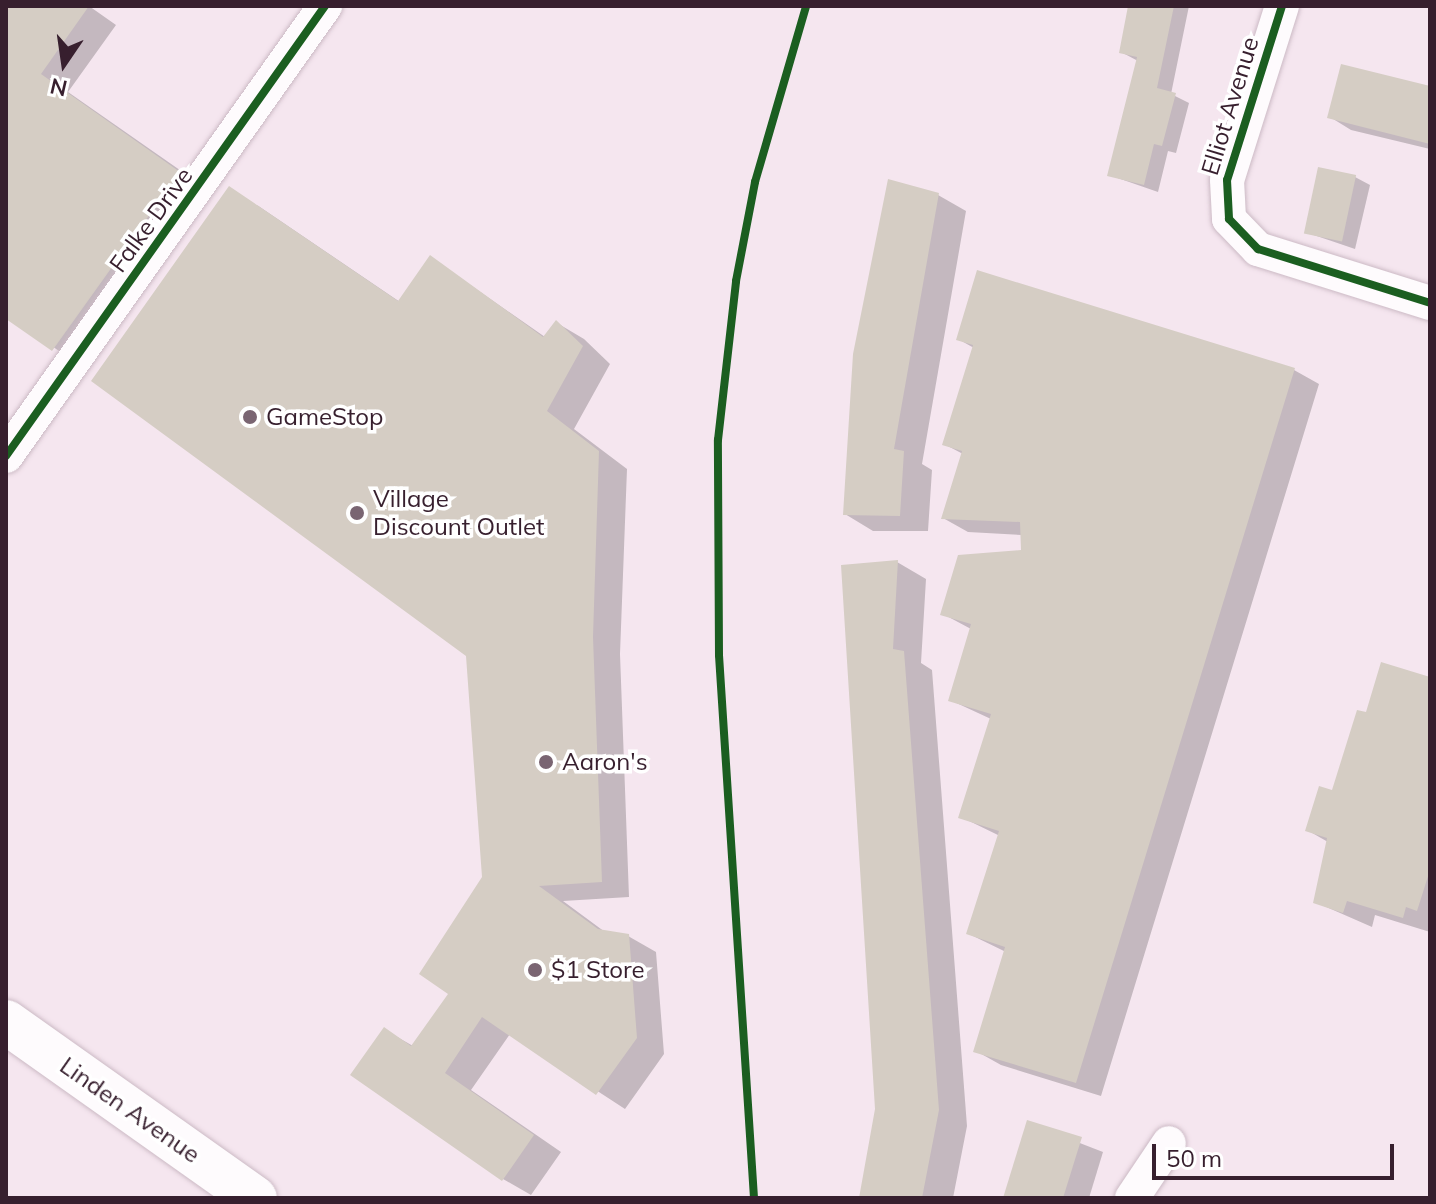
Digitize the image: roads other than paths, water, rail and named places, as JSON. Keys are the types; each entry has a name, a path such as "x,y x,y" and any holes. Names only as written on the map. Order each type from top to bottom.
{"main road":[{"name":"Linden Avenue","path":"6,1022 255,1198"}],"street":[{"name":"Falke Drive","path":"6,456 325,6"},
{"name":"Elliot Avenue","path":"1282,6 1227,180 1229,219 1258,249 1430,303"},
{"path":"1132,1198 1169,1143"}],"place":[{"name":"GameStop","path":"250,417"},
{"name":"Village Discount Outlet","path":"357,513"},
{"name":"Aaron's","path":"546,762"},
{"name":"$1 Store","path":"535,970"}]}
